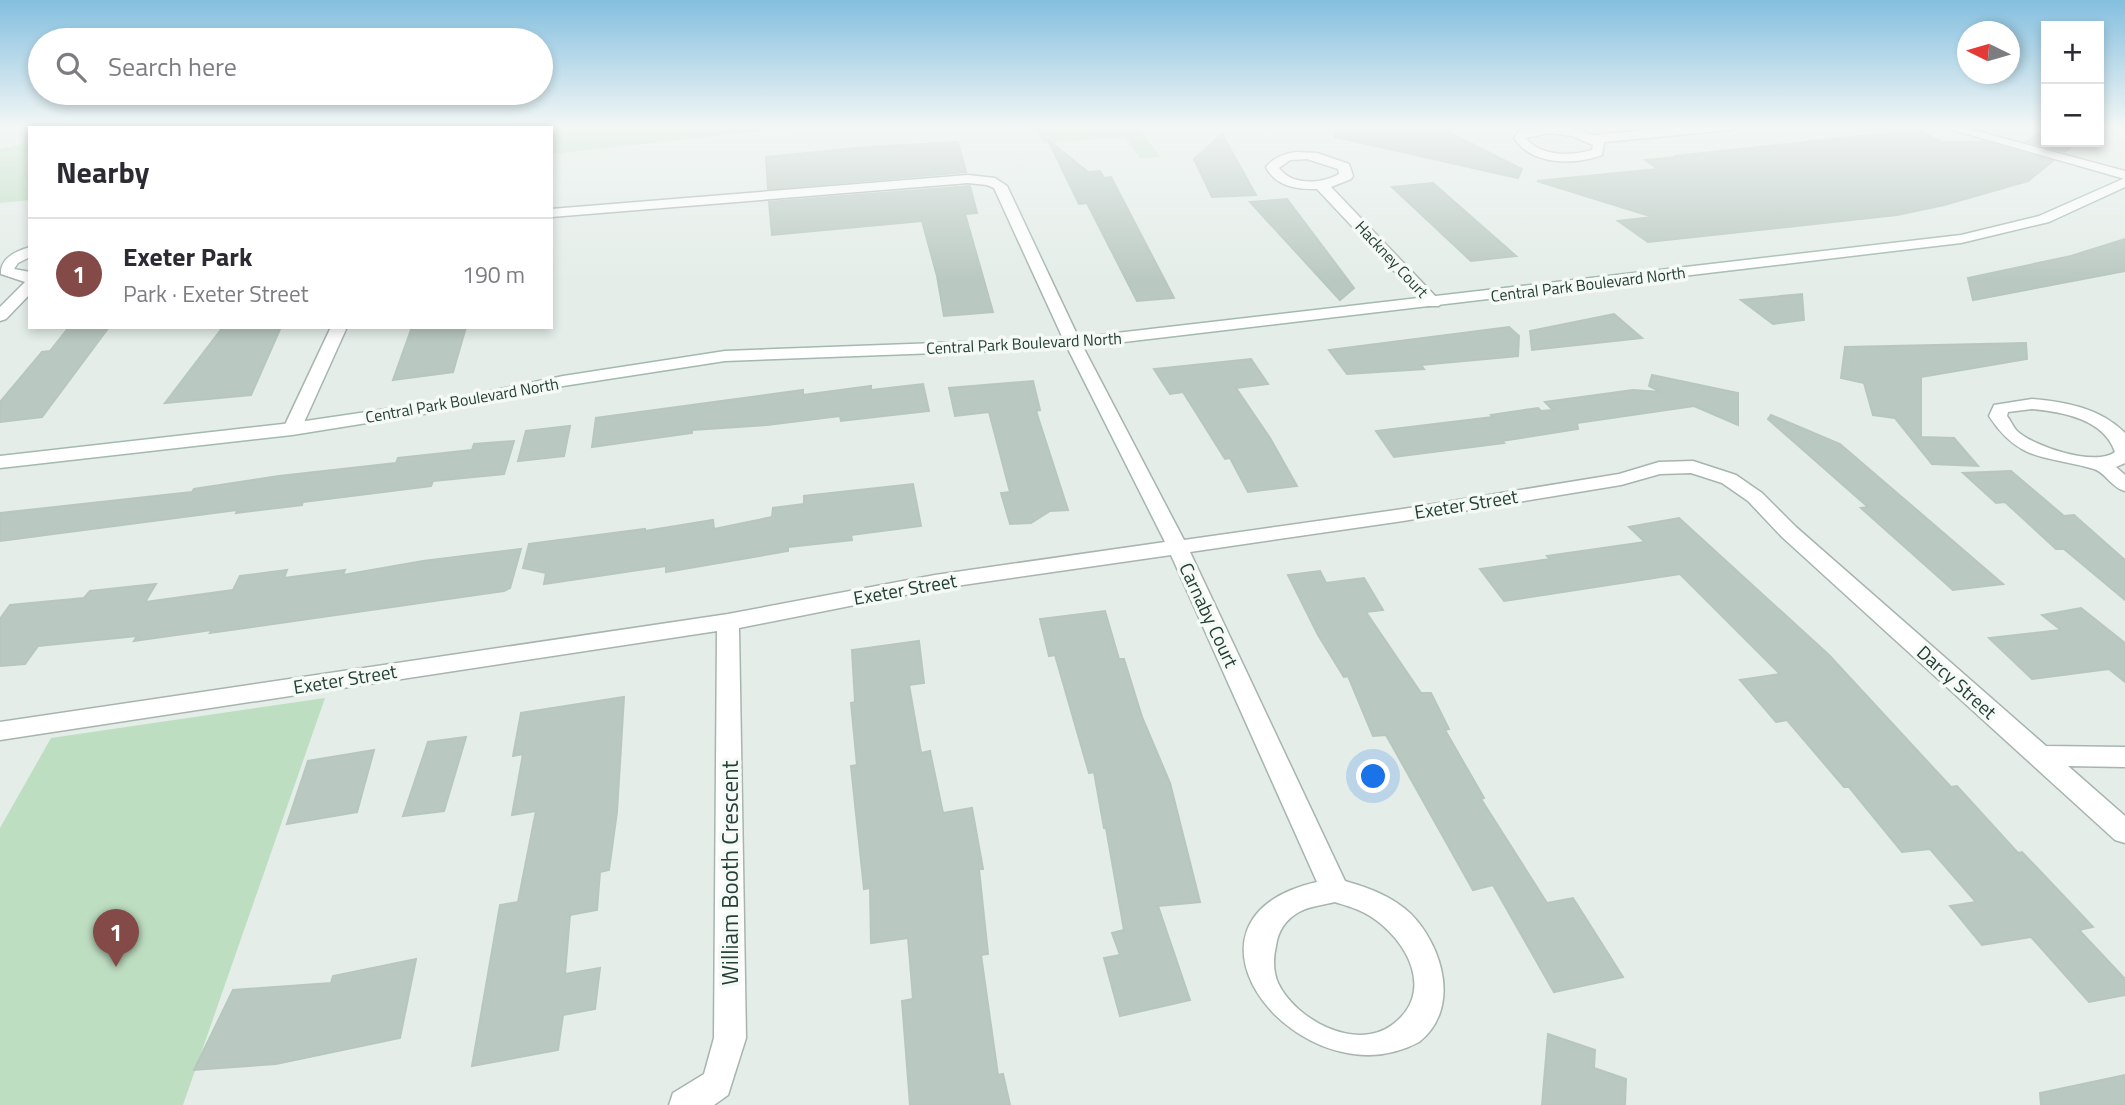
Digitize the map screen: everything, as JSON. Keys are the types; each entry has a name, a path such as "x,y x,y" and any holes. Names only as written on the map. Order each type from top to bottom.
{"street":[{"path":"1280,178 1321,185 1343,178"},
{"name":"Carnaby Court","path":"553,213 968,179 990,181 1000,186 1073,344 1178,548 1335,890"},
{"name":"Central Park Boulevard North","path":"0,461 292,429 448,405 563,381 725,356 1073,344 1961,239 2044,219 2125,183"},
{"name":"Hackney Court","path":"1321,185 1433,303"},
{"path":"28,252 12,260 6,271 10,275 28,277"},
{"path":"0,316 28,287"},
{"path":"292,429 338,329"},
{"path":"2103,465 2125,453 2124,444 2116,433 2101,423 2061,407 2039,403 2023,402 2000,409 1998,416 2001,425 2023,443 2062,458 2103,465 2125,485"},
{"name":"Exeter Street","path":"0,731 728,622 935,582 1403,515 1621,478 1659,468 1693,467 1728,479 1755,497 1789,532"},
{"name":"Darcy Street","path":"1789,532 2125,832"},
{"name":"William Booth Crescent","path":"685,1105 717,1084 730,1038 728,622"},
{"path":"2040,756 2125,757"},
{"path":"1335,890 1384,910 1406,928 1422,951 1430,977 1429,1002 1417,1024 1397,1041 1371,1049 1340,1047 1311,1037 1286,1018 1267,995 1258,970 1259,945 1268,923 1284,906 1306,896 1335,890"}],"green space":[{"path":"0,178 28,178 28,200 0,203"},
{"path":"325,698 183,1105 0,1105 0,828 51,738"}],"building":[{"path":"767,178 901,178 768,189"},
{"path":"1066,178 1111,178 1174,298 1137,301 1087,203 1079,204"},
{"path":"1203,178 1246,178 1256,195 1212,197"},
{"path":"1572,178 2032,178 1944,205 1897,215 1648,242 1618,221 1653,217 1537,181"},
{"path":"1433,183 1516,256 1471,261 1392,187"},
{"path":"970,186 977,213 965,214 993,312 944,316 937,276 922,221 772,235 769,202"},
{"path":"1287,199 1354,288 1340,300 1250,202"},
{"path":"2125,239 2125,271 1973,300 1968,278 2071,256"},
{"path":"1802,294 1804,320 1773,324 1741,300"},
{"path":"1614,314 1642,338 1532,350 1530,331"},
{"path":"1509,327 1519,336 1518,356 1421,365 1424,369 1347,374 1329,350"},
{"path":"67,329 108,329 42,417 0,422 0,402 42,352 50,351"},
{"path":"221,329 280,329 251,395 165,403"},
{"path":"411,329 465,329 453,372 393,380"},
{"path":"2026,343 2027,359 1921,377 1921,437 1954,438 1978,466 1932,464 1895,418 1873,415 1864,383 1841,378 1845,347"},
{"path":"1251,359 1268,384 1236,388 1270,438 1297,486 1248,492 1230,458 1225,459 1183,392 1170,394 1154,369"},
{"path":"1652,375 1738,393 1738,425 1694,406 1577,423 1578,429 1502,441 1504,443 1394,457 1376,431 1493,417 1491,415 1538,408 1541,411 1553,410 1545,402 1633,390 1661,392 1649,386"},
{"path":"1033,381 1040,410 1036,411 1068,510 1050,511 1031,523 1010,524 1001,493 1010,492 989,412 955,416 949,388"},
{"path":"923,384 929,411 841,421 840,416 692,430 692,433 592,447 596,418 803,390 803,395 871,386 871,390"},
{"path":"1771,415 1840,444 2003,584 1953,590 1861,508 1868,507 1768,419"},
{"path":"570,426 564,456 518,461 526,431"},
{"path":"514,441 504,474 433,481 431,486 303,502 302,505 236,513 237,510 0,541 0,513 192,492 194,489 279,476 396,463 398,458 472,450 474,444"},
{"path":"2011,471 2064,516 2074,515 2125,560 2125,600 2064,549 2056,549 2005,502 1996,503 1963,473"},
{"path":"913,484 921,526 851,535 852,540 788,547 788,551 666,572 666,566 544,584 546,573 523,568 529,544 645,531 713,520 714,529 772,517 773,508 804,504 804,496"},
{"path":"1679,518 1829,655 1951,787 1957,786 2018,853 2022,852 2093,927 2079,930 2125,979 2125,995 2089,1002 2031,937 1982,945 1950,906 1976,902 1930,849 1902,852 1849,787 1844,787 1787,720 1776,722 1740,680 1780,674 1680,574 1504,601 1480,569 1645,542 1629,527"},
{"path":"521,549 510,588 504,591 210,633 212,630 134,641 137,636 38,646 25,664 0,666 0,619 10,605 84,598 90,591 156,584 145,602 233,590 240,576 287,570 284,578 345,570 343,575 423,561"},
{"path":"1320,571 1326,583 1364,578 1383,610 1366,612 1421,693 1431,693 1449,729 1445,730 1484,798 1481,799 1547,903 1573,898 1623,977 1554,992 1493,885 1473,890 1386,735 1373,736 1348,676 1344,677 1318,635 1288,575"},
{"path":"2081,608 2125,643 2125,682 2109,669 2032,679 1989,638 2061,630 2042,615"},
{"path":"1105,611 1119,659 1124,659 1142,717 1170,783 1200,902 1158,906 1190,1000 1120,1016 1104,958 1120,955 1112,933 1124,930 1106,828 1094,772 1089,773 1055,655 1049,656 1040,619"},
{"path":"919,641 924,683 909,685 921,753 930,751 943,813 972,808 983,869 979,869 988,954 981,955 998,1075 1003,1074 1010,1105 910,1105 902,1001 913,999 908,938 871,943 870,888 864,889 851,766 857,765 851,703 855,702 852,650"},
{"path":"624,697 617,812 609,870 600,872 597,910 570,915 565,974 600,968 595,1009 563,1015 558,1050 472,1066 500,905 518,902 536,811 512,815 523,754 513,756 521,713"},
{"path":"466,737 444,811 403,816 428,742"},
{"path":"374,750 357,812 287,824 308,761"},
{"path":"416,959 400,1038 276,1064 194,1070 233,990 331,983 333,976"},
{"path":"1548,1034 1595,1050 1594,1068 1626,1079 1625,1105 1542,1105"},
{"path":"2125,1075 2125,1105 2041,1105 2040,1093"}],"place":[{"name":"Exeter Park","path":"116,967"}]}
